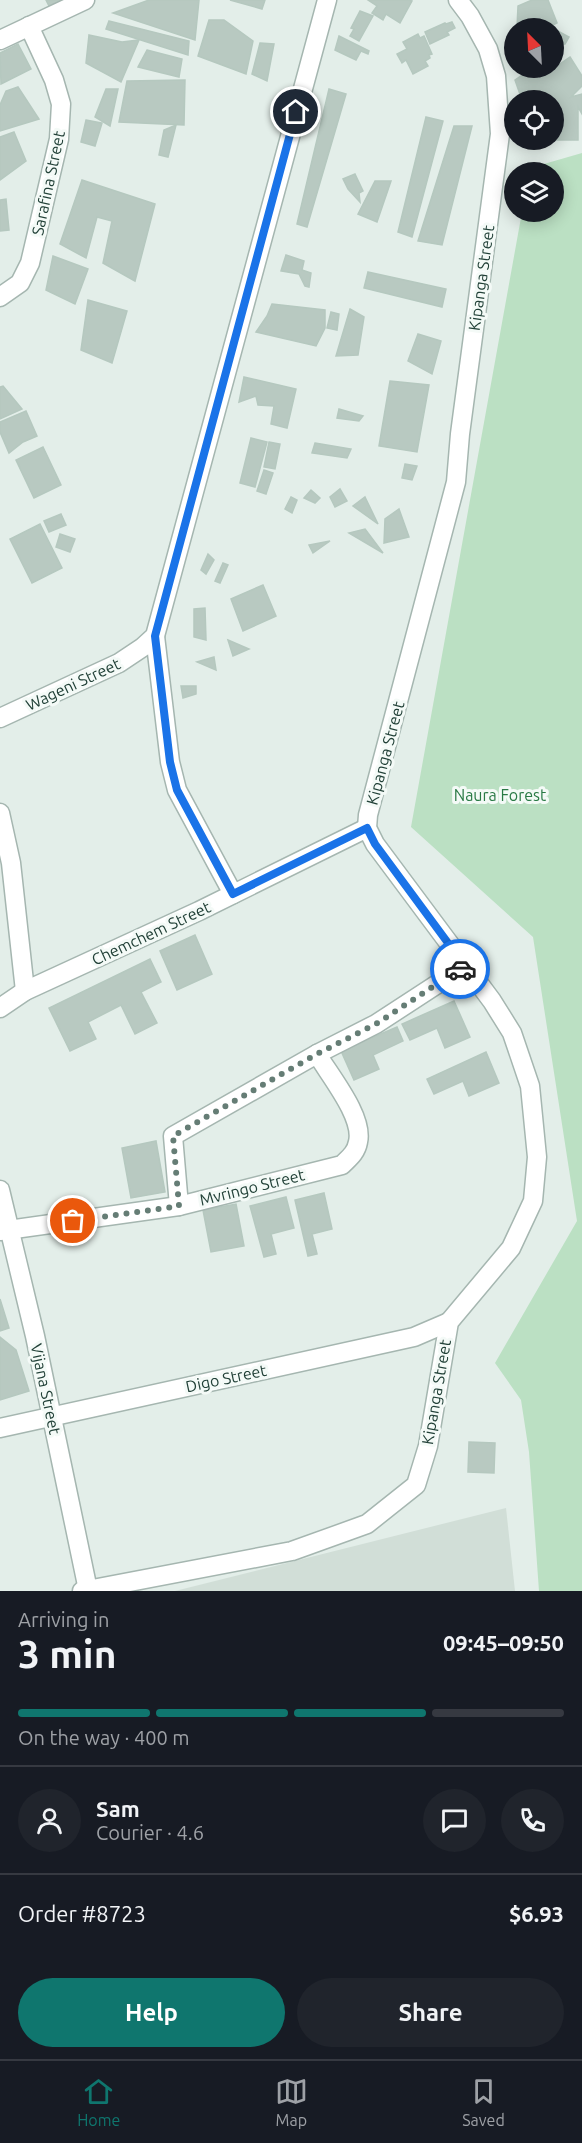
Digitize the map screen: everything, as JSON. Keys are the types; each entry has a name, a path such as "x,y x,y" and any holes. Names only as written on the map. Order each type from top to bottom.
{"street":[{"path":"0,40 85,0"},
{"path":"233,894 177,790 149,642 327,0"},
{"name":"Kipanga Street","path":"85,1590 292,1551 367,1524 416,1485 428,1446 449,1322 511,1248 533,1202 537,1157 530,1086 512,1033 492,1001 375,844 367,828 368,815 456,482 460,434 500,134 496,76 488,49 470,15 458,0"},
{"name":"Sarafina Street","path":"0,297 20,282 30,263 59,139 61,104 54,80 29,26"},
{"name":"Wageni Street","path":"0,718 119,663 149,642"},
{"path":"0,813 11,863 25,991"},
{"name":"Chemchem Street","path":"0,1008 25,991 233,894 367,828"},
{"path":"179,1206 173,1136 317,1054 376,1024 465,966"},
{"name":"Mvringo Street","path":"5,1231 179,1206 342,1165 353,1154 358,1141 358,1131 352,1111 317,1054"},
{"name":"Vijana Street","path":"0,1190 5,1231 52,1416 85,1590"},
{"name":"Digo Street","path":"0,1428 414,1337 449,1322"}],"shaded area":[{"path":"506,1508 515,1591 175,1591"}],"green space":[{"name":"Naura Forest","path":"582,153 582,1591 539,1591 529,1452 521,1400 495,1363 577,1221 533,937 411,827 520,222 564,222 564,162 551,162"}],"building":[{"path":"46,0 65,0 50,8"},
{"path":"149,0 199,0 195,40 113,13"},
{"path":"230,0 265,0 262,9"},
{"path":"368,0 412,1 400,23 386,14 383,20 372,13 377,6"},
{"path":"532,0 548,0 555,18 517,18 518,6"},
{"path":"360,11 373,16 359,41 350,36 354,29 351,28"},
{"path":"209,20 224,20 253,41 246,74 198,56"},
{"path":"109,21 189,41 188,55 106,29"},
{"path":"452,22 455,28 447,32 449,35 430,44 425,32"},
{"path":"418,34 420,38 424,36 432,54 425,61 428,66 413,74 406,60 402,63 397,54 407,49 403,42"},
{"path":"564,34 569,37 564,44"},
{"path":"89,35 122,42 139,40 121,82 86,63"},
{"path":"339,36 369,51 368,54 361,51 356,60 335,50"},
{"path":"260,43 274,44 267,81 252,74"},
{"path":"18,44 31,69 1,84 0,53"},
{"path":"147,50 182,59 179,77 138,67"},
{"path":"570,57 582,76 582,86 571,97 582,94 582,114 578,107 578,140 564,140 564,90 518,90 515,80 518,78 564,78 564,61"},
{"path":"185,80 184,125 119,122 127,81"},
{"path":"18,87 39,119 0,131 0,105 6,91"},
{"path":"106,89 118,89 110,126 95,117"},
{"path":"329,89 346,94 307,227 297,224"},
{"path":"426,117 443,121 412,237 398,232"},
{"path":"86,120 102,123 95,146 81,142"},
{"path":"176,125 168,157 159,155 164,130"},
{"path":"454,126 472,126 442,245 418,241"},
{"path":"14,132 26,161 0,180 0,137"},
{"path":"355,174 363,191 359,193 360,202 348,189 343,179"},
{"path":"82,180 155,204 135,281 103,263 112,221 97,217 86,258 60,244"},
{"path":"375,181 391,181 377,222 358,214"},
{"path":"6,199 9,230 0,231 0,200"},
{"path":"286,255 304,261 302,270 311,273 309,287 305,286 299,274 281,271"},
{"path":"53,256 88,269 75,304 46,290"},
{"path":"368,272 446,289 442,307 364,288"},
{"path":"88,300 127,311 112,363 81,350"},
{"path":"272,304 325,310 325,328 316,346 256,332"},
{"path":"350,309 364,317 358,355 336,356"},
{"path":"331,312 339,314 337,330 327,328"},
{"path":"418,334 441,341 432,374 408,361"},
{"path":"244,377 296,389 287,428 271,424 274,406 258,405 256,396 239,402"},
{"path":"390,381 429,385 417,452 379,446"},
{"path":"3,386 22,409 0,419 0,387"},
{"path":"339,409 363,416 359,421 337,418"},
{"path":"26,411 37,436 23,442 9,453 0,432 0,422"},
{"path":"251,438 267,442 255,487 240,483"},
{"path":"269,442 280,444 275,469 264,467"},
{"path":"315,443 351,449 347,458 312,453"},
{"path":"43,447 61,485 34,498 16,460"},
{"path":"405,464 417,466 412,480 402,478"},
{"path":"264,470 273,473 266,494 257,491"},
{"path":"340,489 347,501 335,507 330,497"},
{"path":"311,490 320,498 315,503 304,498"},
{"path":"291,497 297,500 292,513 285,509"},
{"path":"365,497 378,524 353,506"},
{"path":"399,509 409,537 384,543 385,519"},
{"path":"61,514 66,525 49,532 44,521"},
{"path":"40,524 62,568 32,583 10,539"},
{"path":"365,529 383,553 349,533"},
{"path":"60,534 75,539 70,552 56,547"},
{"path":"330,541 313,553 309,545"},
{"path":"208,554 214,560 206,574 201,570"},
{"path":"223,563 228,565 220,583 215,581"},
{"path":"263,585 276,616 243,631 231,599"},
{"path":"205,608 206,640 194,637 194,609"},
{"path":"228,640 249,649 233,656"},
{"path":"214,657 216,670 197,662"},
{"path":"181,686 196,686 196,694 183,698"},
{"path":"195,935 212,974 177,990 160,951"},
{"path":"150,959 161,982 141,992 157,1023 135,1034 121,1005 88,1022 96,1039 70,1051 49,1008"},
{"path":"454,1001 470,1037 445,1048 437,1028 410,1040 402,1024"},
{"path":"397,1027 403,1041 373,1055 379,1069 354,1080 341,1051"},
{"path":"486,1052 499,1083 469,1096 463,1081 434,1094 427,1079"},
{"path":"156,1141 165,1192 131,1198 122,1148"},
{"path":"324,1193 332,1229 312,1234 317,1254 308,1256 295,1200"},
{"path":"286,1197 294,1228 271,1234 276,1254 264,1257 250,1206"},
{"path":"236,1204 244,1246 211,1252 203,1210"},
{"path":"0,1299 9,1328 0,1331"},
{"path":"0,1337 16,1350 29,1391 0,1400"},
{"path":"469,1442 495,1443 494,1473 468,1472"}],"way so far":[{"path":"73,1221 179,1206 173,1136 317,1054 376,1024 460,969"}],"route":[{"path":"296,112 155,636 170,762 177,790 233,894 367,828 375,844 465,966 460,969"}]}
